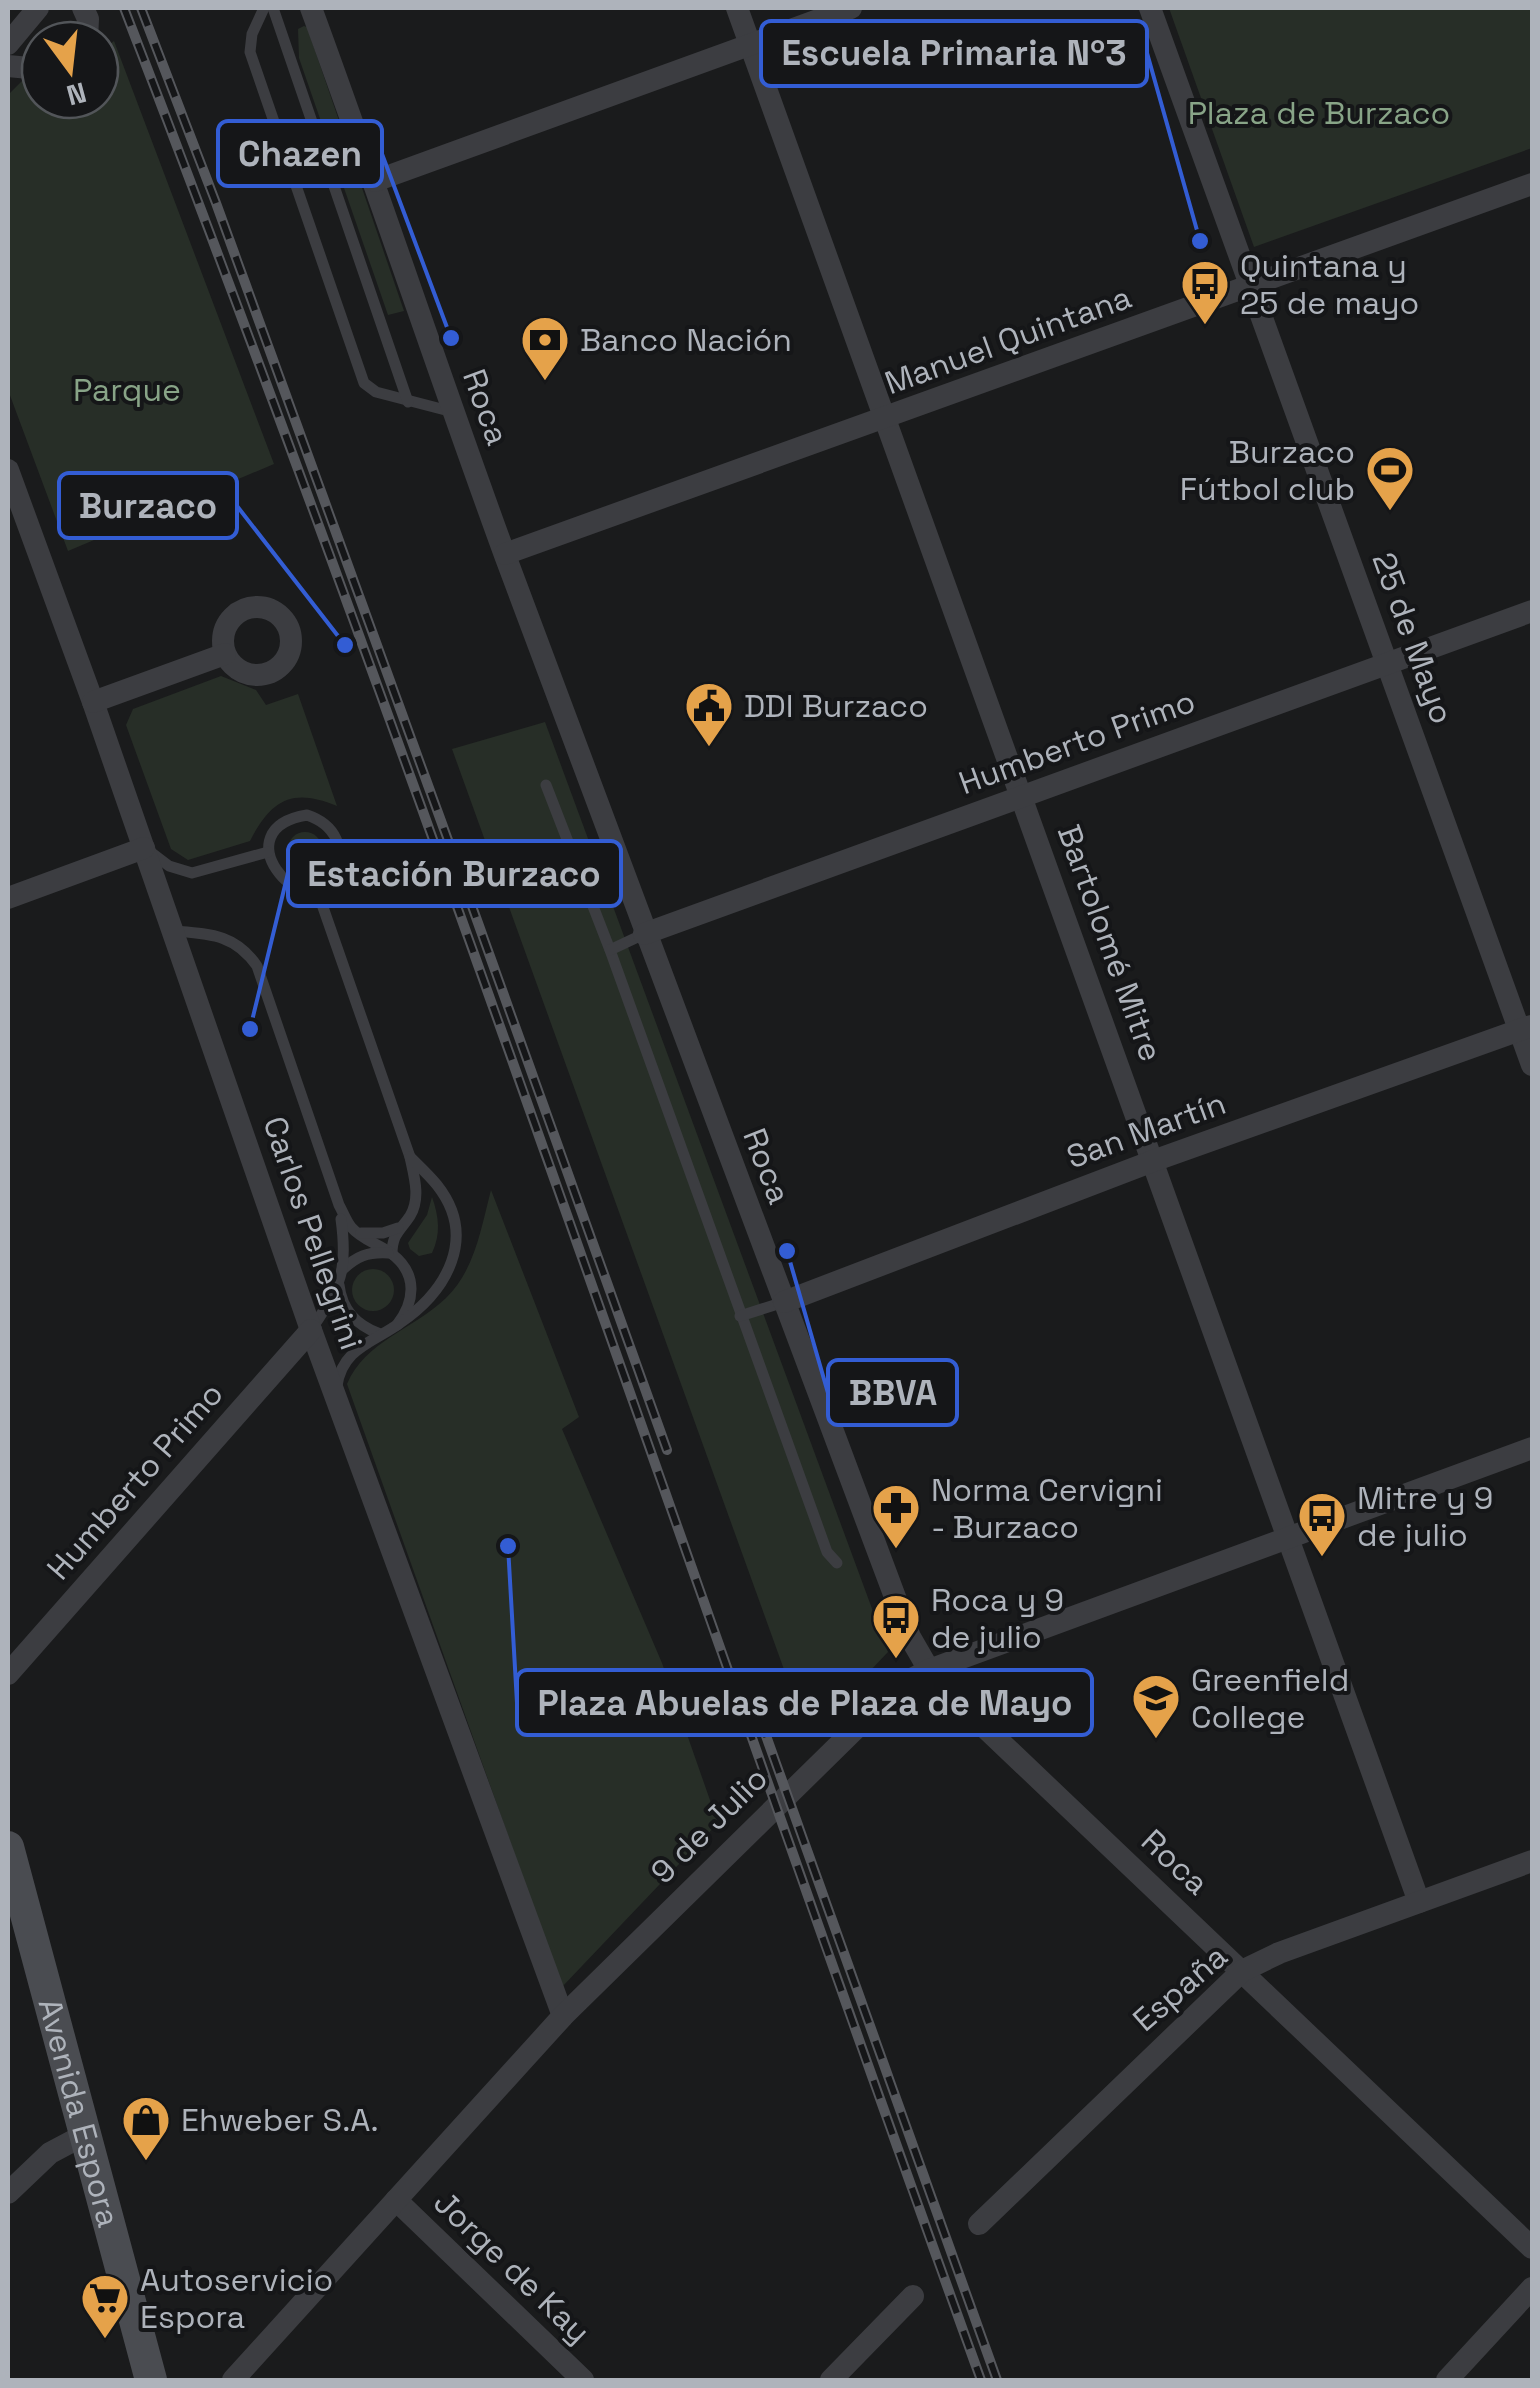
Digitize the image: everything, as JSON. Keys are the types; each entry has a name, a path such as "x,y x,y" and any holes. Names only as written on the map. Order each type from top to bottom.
{"main road":[{"name":"Avenida Espora","path":"8,1847 151,2380"}],"street":[{"path":"8,44 38,8"},
{"name":"Roca","path":"311,8 504,554 910,1637 929,1670 970,1713 1532,2248"},
{"name":"Bartolomé Mitre","path":"737,8 1418,1902"},
{"path":"375,181 851,8"},
{"name":"25 de Mayo","path":"1150,8 1388,664 1526,1027 1532,1064"},
{"name":"Manuel Quintana","path":"504,554 1532,184"},
{"name":"Carlos Pellegrini","path":"8,470 311,1330 563,2016"},
{"name":"Humberto Primo","path":"644,934 1532,611"},
{"path":"92,702 225,654"},
{"path":"8,898 144,848"},
{"name":"San Martín","path":"784,1302 1153,1161 1526,1027"},
{"name":"Humberto Primo","path":"8,1674 311,1330"},
{"name":"9 de Julio","path":"233,2380 563,2016 900,1686 929,1670 1532,1448"},
{"name":"España","path":"979,2224 1242,1971 1532,1861"},
{"path":"8,2193 42,2159 84,2135"},
{"name":"Jorge de Kay","path":"396,2200 583,2380"},
{"path":"1447,2380 1532,2288"},
{"path":"831,2380 913,2296"}],"lane":[{"path":"264,8 252,34 250,52 364,383 376,392 453,412"},
{"path":"273,8 408,402"},
{"path":"546,785 610,950 827,1552 838,1563"},
{"path":"308,815 324,821 334,832 338,864 330,881 318,890 307,891 289,884 268,852 276,827 290,818 308,815"},
{"path":"144,848 180,872 192,873 268,852"},
{"path":"318,890 416,1184 415,1204 392,1238 392,1254"},
{"path":"173,931 231,939 258,966 339,1205 346,1254 339,1285 341,1300 363,1328 380,1334"},
{"path":"610,950 644,934"},
{"path":"336,1395 338,1376 346,1360 365,1341 398,1326 433,1293 450,1270 456,1250 455,1228 439,1186 410,1157"},
{"path":"339,1205 356,1232 392,1254 407,1270 412,1288 410,1308 398,1326"},
{"path":"356,1232 384,1234 398,1228"},
{"path":"342,1270 370,1252 392,1254"},
{"path":"311,1330 339,1285"},
{"path":"740,1316 784,1302"}],"green space":[{"name":"Plaza de Burzaco","path":"1169,8 1532,8 1532,148 1254,247"},
{"path":"304,26 404,311 388,315 299,58 298,29"},
{"name":"Parque","path":"120,57 274,464 68,551 8,390 8,95 20,83 20,120 120,120"},
{"path":"221,676 256,690 266,705 298,694 337,806 307,798 284,801 266,816 250,841 188,860 171,849 126,725 133,709"},
{"path":"545,722 888,1652 808,1736 452,749"},
{"path":"305,832 317,837 322,849 317,861 305,866 293,861 288,849 293,837"},
{"path":"491,1190 579,1417 562,1429 662,1663 718,1823 562,1987 347,1384 355,1369 378,1346 433,1309 456,1287 476,1248"},
{"path":"432,1197 437,1239 432,1253 419,1256 408,1243 427,1215"},
{"path":"373,1269 388,1275 394,1290 388,1305 373,1311 358,1305 352,1290 358,1275"}],"railway":[{"path":"124,8 346,598 981,2380"},
{"path":"141,8 216,203 667,1450"},
{"path":"760,1719 997,2380"}],"place":[{"name":"Escuela Primaria Nº3","path":"1200,241"},
{"name":"Quintana y 25 de mayo","path":"1205,326"},
{"name":"Chazen","path":"451,338"},
{"name":"Banco Nación","path":"545,382"},
{"name":"Burzaco Fútbol club","path":"1390,512"},
{"name":"Burzaco","path":"345,645"},
{"name":"DDI Burzaco","path":"709,748"},
{"name":"Estación Burzaco","path":"250,1029"},
{"name":"BBVA","path":"787,1251"},
{"name":"Plaza Abuelas de Plaza de Mayo","path":"508,1546"},
{"name":"Norma Cervigni - Burzaco","path":"896,1550"},
{"name":"Mitre y 9 de julio","path":"1322,1558"},
{"name":"Roca y 9 de julio","path":"896,1660"},
{"name":"Greenfield College","path":"1156,1740"},
{"name":"Ehweber S.A.","path":"146,2162"},
{"name":"Autoservicio Espora","path":"105,2340"}]}
